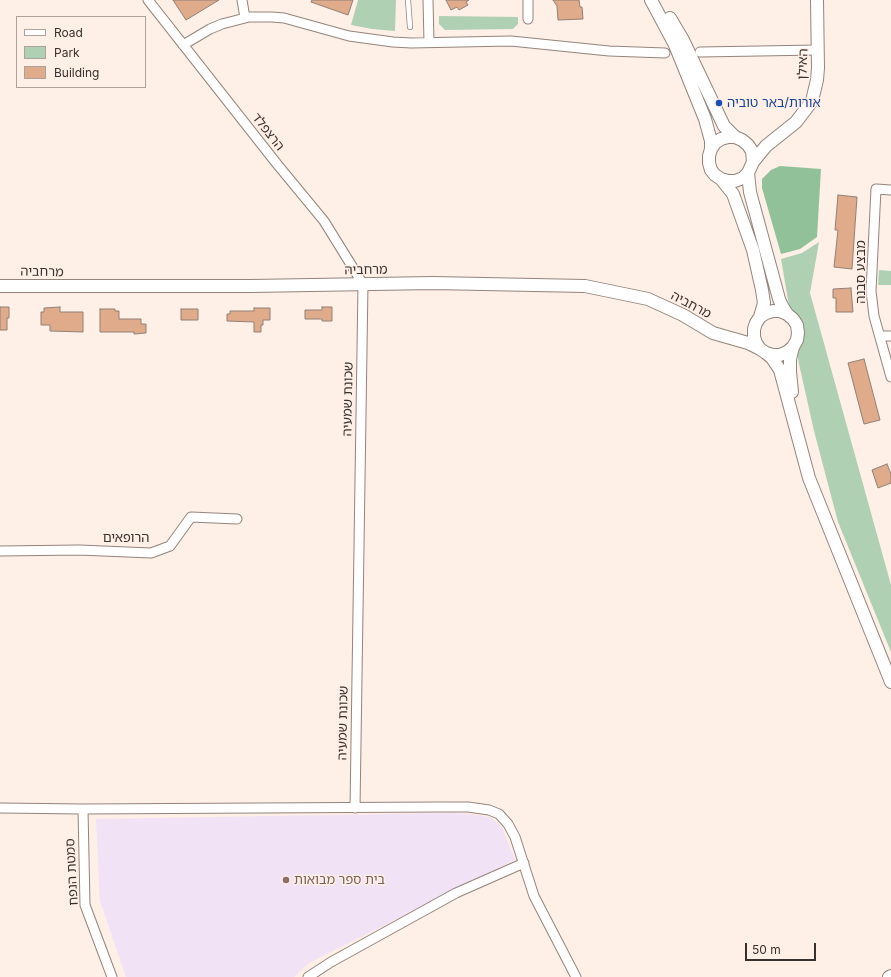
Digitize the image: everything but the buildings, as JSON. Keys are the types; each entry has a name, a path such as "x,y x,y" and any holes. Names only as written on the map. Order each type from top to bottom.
{"main road":[{"path":"652,0 675,45 705,118 711,141 711,149"},
{"path":"658,0 683,40 724,126 752,151 750,188 754,207 774,284 782,306 787,314"},
{"name":"האילן","path":"750,168 766,146 796,122 812,101 818,80 817,0"},
{"path":"740,140 728,137 721,139 715,143 708,156 711,170 721,179 733,194 753,250 764,303 754,330 754,337 756,344 772,358 780,370 810,478 891,682"},
{"name":"האילן","path":"740,140 754,144 777,137"},
{"path":"721,179 736,181 743,178 750,168"},
{"name":"מרחביה","path":"0,286 235,286 433,283 585,286 648,299 683,315 700,326 722,336 748,343 763,351"},
{"path":"722,336 748,330 766,313 773,311 780,311 793,318 797,325 798,333 797,340 793,347 788,352 773,355 763,351"},
{"path":"793,347 790,359 790,372 797,429"}],"street":[{"name":"הרצפלד","path":"148,0 277,164 324,221 363,284"},
{"path":"242,0 245,18"},
{"path":"428,0 429,42"},
{"path":"528,0 528,19"},
{"path":"183,45 210,29 228,22 245,18 272,16 356,37 393,42 513,41 609,51 665,53"},
{"path":"700,52 818,50"},
{"name":"מבצע סבנה","path":"891,190 876,189 871,291 874,316 891,377"},
{"name":"שכונת שמעיה","path":"355,808 363,284"},
{"path":"880,336 891,336"},
{"name":"הרופאים","path":"0,551 79,550 151,553 170,546 191,517 237,519"},
{"path":"0,808 468,807 489,810 499,814 508,824 515,837 534,896 576,977"},
{"name":"סמטת הנפח","path":"83,809 85,906 112,977"},
{"path":"308,977 351,950 456,894 524,863"}],"lane":[{"path":"408,0 410,27"}],"shaded area":[{"name":"בית ספר מבואות","path":"445,813 490,817 502,827 515,860 309,963 294,977 126,977 100,901 96,819"}],"green space":[{"path":"358,0 396,0 395,31 351,25"},
{"path":"439,16 518,17 518,24 513,29 445,30 439,24"},
{"path":"780,166 821,169 817,237 800,249 781,254 762,188 762,179 771,170"},
{"path":"819,242 810,293 891,585 891,652 838,522 814,431 799,364 781,259 802,253"},
{"path":"879,270 891,271 891,285 878,285"}],"place":[{"name":"אורות/באר טוביה","path":"719,103"},
{"name":"בית ספר מבואות","path":"286,880"}]}
